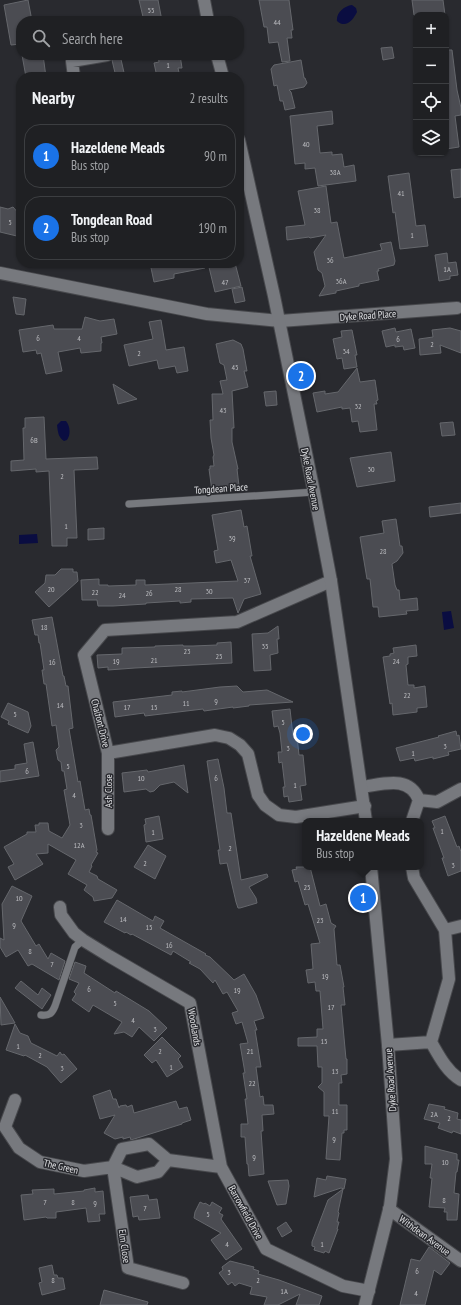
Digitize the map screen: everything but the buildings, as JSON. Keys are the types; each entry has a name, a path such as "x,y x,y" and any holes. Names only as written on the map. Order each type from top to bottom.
{"street":[{"path":"204,0 207,16"},
{"path":"73,72 72,61 78,60"},
{"path":"218,60 222,72"},
{"name":"Dyke Road Avenue","path":"244,162 280,321 314,492 330,581 366,818"},
{"name":"Dyke Road Place","path":"0,273 207,314 280,321 460,308"},
{"name":"Chalfont Drive","path":"330,581 237,622 105,630 84,655 108,753 215,735 229,738 240,745 248,754 258,795 265,805 279,815 296,817 365,806"},
{"name":"Ash Close","path":"108,753 108,829"},
{"path":"362,787 392,782 402,783 411,788 417,793 419,800 413,818"},
{"path":"419,800 437,802 461,789"},
{"name":"Dyke Road Avenue","path":"365,1305 389,1209 396,1159 388,1045 371,870"},
{"path":"413,870 414,878 445,930 449,979 431,1042 442,1062 461,1080"},
{"name":"Woodlands","path":"60,908 61,915 74,933 83,940 190,1002 221,1167"},
{"path":"445,930 461,926"},
{"path":"388,1045 431,1042"},
{"name":"The Green","path":"15,1100 5,1127 19,1148 40,1162 84,1171 113,1167"},
{"path":"168,1160 158,1172 137,1177 113,1167 122,1149 149,1144 168,1160 221,1167"},
{"name":"Elm Close","path":"113,1167 128,1268 183,1283"},
{"name":"Barrowfield Drive","path":"221,1167 266,1249 343,1286 369,1291"},
{"name":"Withdean Avenue","path":"389,1209 461,1261"}],"lane":[{"name":"Tongdean Place","path":"129,504 314,492"},
{"path":"41,1015 47,1016 51,1014 56,1006 75,947 83,940"}],"shaded area":[{"path":"352,5 356,8 357,12 353,18 346,24 337,21 341,10"},
{"path":"61,421 66,421 69,428 68,438 64,441 59,436 57,425"},
{"path":"37,534 38,543 19,544 19,535"},
{"path":"451,611 454,628 444,630 442,612"}],"place":[{"name":"Tongdean Road","path":"301,376"},
{"name":"Hazeldene Meads","path":"363,898"}]}
